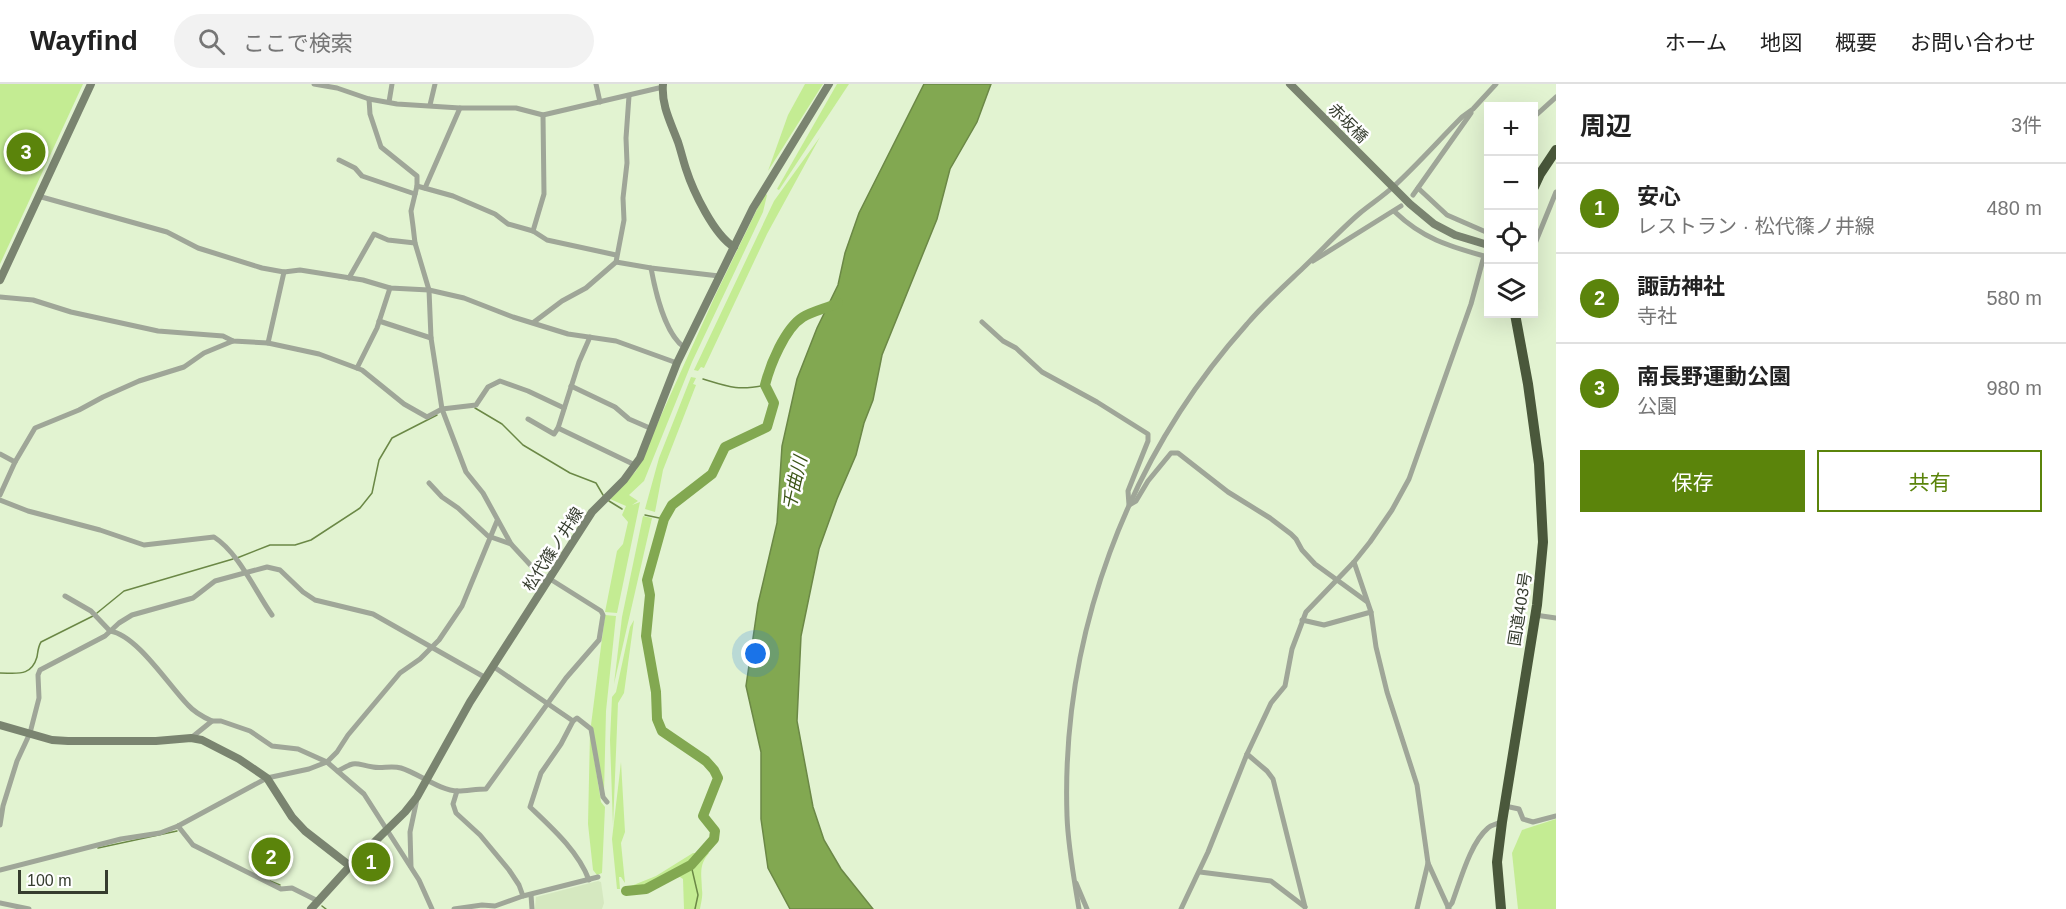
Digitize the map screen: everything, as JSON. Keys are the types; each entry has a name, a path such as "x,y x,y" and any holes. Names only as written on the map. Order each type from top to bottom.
{"highway":[{"path":"1538,178 1556,150"},
{"name":"国道403号","path":"1501,909 1497,862 1542,566 1539,464 1516,318"}],"main road":[{"path":"0,280 91,84"},
{"name":"松代篠ノ井線","path":"316,906 350,866 417,797 470,702 592,512 624,480 635,465 652,429 684,347 719,276 762,192 829,84"},
{"name":"赤坂橋","path":"1290,84 1390,185"},
{"path":"663,85 662,98 686,170 716,229 726,242 734,247"},
{"path":"1390,185 1434,224 1455,235 1484,244"},
{"path":"0,725 68,741 156,741 191,738 202,740 239,759 267,778 292,817 305,831 350,866"}],"street":[{"path":"314,84 338,86 369,99 388,102 460,108 516,108 543,115 628,96 663,85"},
{"path":"388,102 392,84"},
{"path":"430,105 435,84"},
{"path":"596,84 600,102"},
{"path":"1413,195 1473,109 1496,84"},
{"path":"534,322 561,301 586,288 616,259 624,220 622,198 627,163 628,96"},
{"path":"1538,113 1556,97"},
{"path":"338,771 350,764 365,764 375,768 390,766 402,768 427,781 457,791 486,789 548,702 581,659 599,640 603,615 601,611 549,581 511,544 483,493 461,462 442,409 431,338 429,290 415,243 411,211 417,176 381,147 370,114 369,99"},
{"path":"425,188 460,108"},
{"path":"1079,909 1067,815 1068,758 1077,670 1088,618 1105,565 1129,505 1154,452 1200,381 1246,324 1281,287 1473,109"},
{"path":"533,231 544,194 543,115"},
{"path":"339,160 354,168 362,176 415,194"},
{"path":"417,186 453,196 495,214 508,224 533,231 547,240 651,268 719,276"},
{"path":"1418,188 1447,215 1484,231"},
{"path":"1538,234 1556,192"},
{"path":"38,196 166,232 198,248 262,268 285,272 300,270 363,280 390,288 429,290 464,298 513,317 568,334 616,341 677,363"},
{"path":"1305,266 1395,212 1401,206"},
{"path":"1181,909 1200,872 1247,754 1271,703 1285,686 1292,649 1306,612 1354,562 1392,510 1409,479 1464,325 1484,256 1445,245 1422,234 1395,212"},
{"path":"349,278 374,234 388,240 415,243"},
{"path":"651,268 664,316 679,344 684,347"},
{"path":"268,343 285,272"},
{"path":"357,368 379,321 390,288"},
{"path":"0,297 33,300 71,312 158,330 223,336 233,341 268,343 319,354 357,368 404,404 427,417 442,409 476,405 488,387 500,381 564,408"},
{"path":"379,321 431,338"},
{"path":"982,322 1042,372 1097,402 1148,434 1148,441 1128,491 1129,505"},
{"path":"528,419 554,434 590,338"},
{"path":"0,495 15,462 35,428 79,410 121,388 184,367 204,353 233,341"},
{"path":"571,386 615,407 629,420 652,429"},
{"path":"558,428 635,465"},
{"path":"1129,505 1136,501 1148,481 1171,453 1178,453 1228,492 1291,534 1315,564 1366,601"},
{"path":"0,454 15,462"},
{"path":"429,483 490,538 511,544"},
{"path":"0,500 28,511 100,530 144,545 214,537 237,559 272,615"},
{"path":"0,870 102,844 160,833 178,826 267,778 309,769 327,762 400,673 420,659 439,640 462,606 497,521"},
{"path":"1354,562 1371,612 1385,683 1417,785 1428,863 1448,909"},
{"path":"0,825 3,806 17,761 30,733 39,698 38,675 40,670 73,654 132,615 193,598 215,581 267,567 280,570 315,600 373,614 486,678"},
{"path":"65,597 95,615 110,631 124,636 142,652 200,716 250,731 273,746 298,749 327,762 338,771 364,794 412,871 432,909"},
{"path":"1302,620 1324,625 1371,612"},
{"path":"1535,615 1556,618"},
{"path":"494,667 573,721"},
{"path":"589,880 584,865 571,848 530,807 542,773 577,718 591,729 603,797 607,802"},
{"path":"191,738 212,721"},
{"path":"1247,754 1273,779 1306,908"},
{"path":"457,791 453,804 456,813 480,835 509,870 523,896"},
{"path":"412,871 410,832 417,797"},
{"path":"1504,806 1519,809 1523,819 1533,822 1556,816"},
{"path":"1448,909 1479,840 1488,828 1502,822"},
{"path":"178,826 186,838 202,850 281,889 292,888 316,906"},
{"path":"1417,909 1428,863"},
{"path":"1200,872 1271,880 1306,908"},
{"path":"454,909 482,905 492,908 523,896 531,897 598,877"},
{"path":"1074,878 1081,890 1087,909"},
{"path":"531,897 532,909"},
{"path":"0,903 29,909"}],"shaded area":[{"path":"0,84 83,84 0,264"},
{"path":"805,84 823,84 768,171 788,115"},
{"path":"837,84 849,84 779,190 777,189"},
{"path":"820,137 767,234 704,368 694,370 774,201"},
{"path":"765,193 767,195 763,212 692,362 644,481 629,495 638,501 632,505 640,502 617,613 605,612 617,551 623,544 628,522 622,515 626,506 610,499 636,471 715,296"},
{"path":"691,377 696,378 693,384 696,385 663,470 655,512 645,509 659,458"},
{"path":"643,516 652,518 614,684 622,617"},
{"path":"605,615 616,616 606,711 604,793 591,725"},
{"path":"634,620 624,693 618,703 613,826 610,740 612,697 616,692 630,627"},
{"path":"590,733 601,802 605,807 602,873 597,875 593,870 588,824"},
{"path":"621,762 625,832 621,843 625,883 619,877 620,889 617,889 612,839"},
{"path":"1556,819 1556,909 1518,909 1512,853 1522,830"},
{"path":"693,853 709,853 702,866 700,909 684,909 683,879 680,877 670,879 649,891 626,893 626,888 656,876"},
{"path":"601,882 604,903 602,909 535,909 536,897"}],"water":[{"name":"千曲川","path":"924,84 991,84 977,122 950,169 937,219 882,355 873,400 864,423 856,455 819,549 801,636 797,721 813,807 824,840 841,869 873,909 790,909 768,868 761,819 761,752 746,686 758,604 777,523 782,446 797,379 817,328 838,285 845,253 859,213"}],"waterway":[{"path":"626,891 646,889 691,865 714,839 715,831 703,816 718,778 714,770 706,761 662,731 657,719 656,692 646,636 650,595 647,580 664,519 672,505 712,474 725,447 767,427 774,403 765,385 784,338 796,322 803,317 838,303"},
{"path":"703,379 734,387 748,388 765,385"},
{"path":"475,408 502,424 523,445 570,473 596,483 603,495"},
{"path":"237,558 270,545 295,545 311,540 360,508 372,493 379,460 392,438 437,415"},
{"path":"609,501 622,509"},
{"path":"645,515 664,519"},
{"path":"97,613 124,591 233,559"},
{"path":"0,673 27,671 37,657 41,642 93,616"},
{"path":"98,848 177,831"},
{"path":"691,865 698,895 695,909"},
{"path":"270,881 280,885"},
{"path":"322,906 326,909"}],"place":[{"name":"南長野運動公園","path":"26,152"},
{"name":"諏訪神社","path":"271,857"},
{"name":"安心","path":"371,862"}]}
